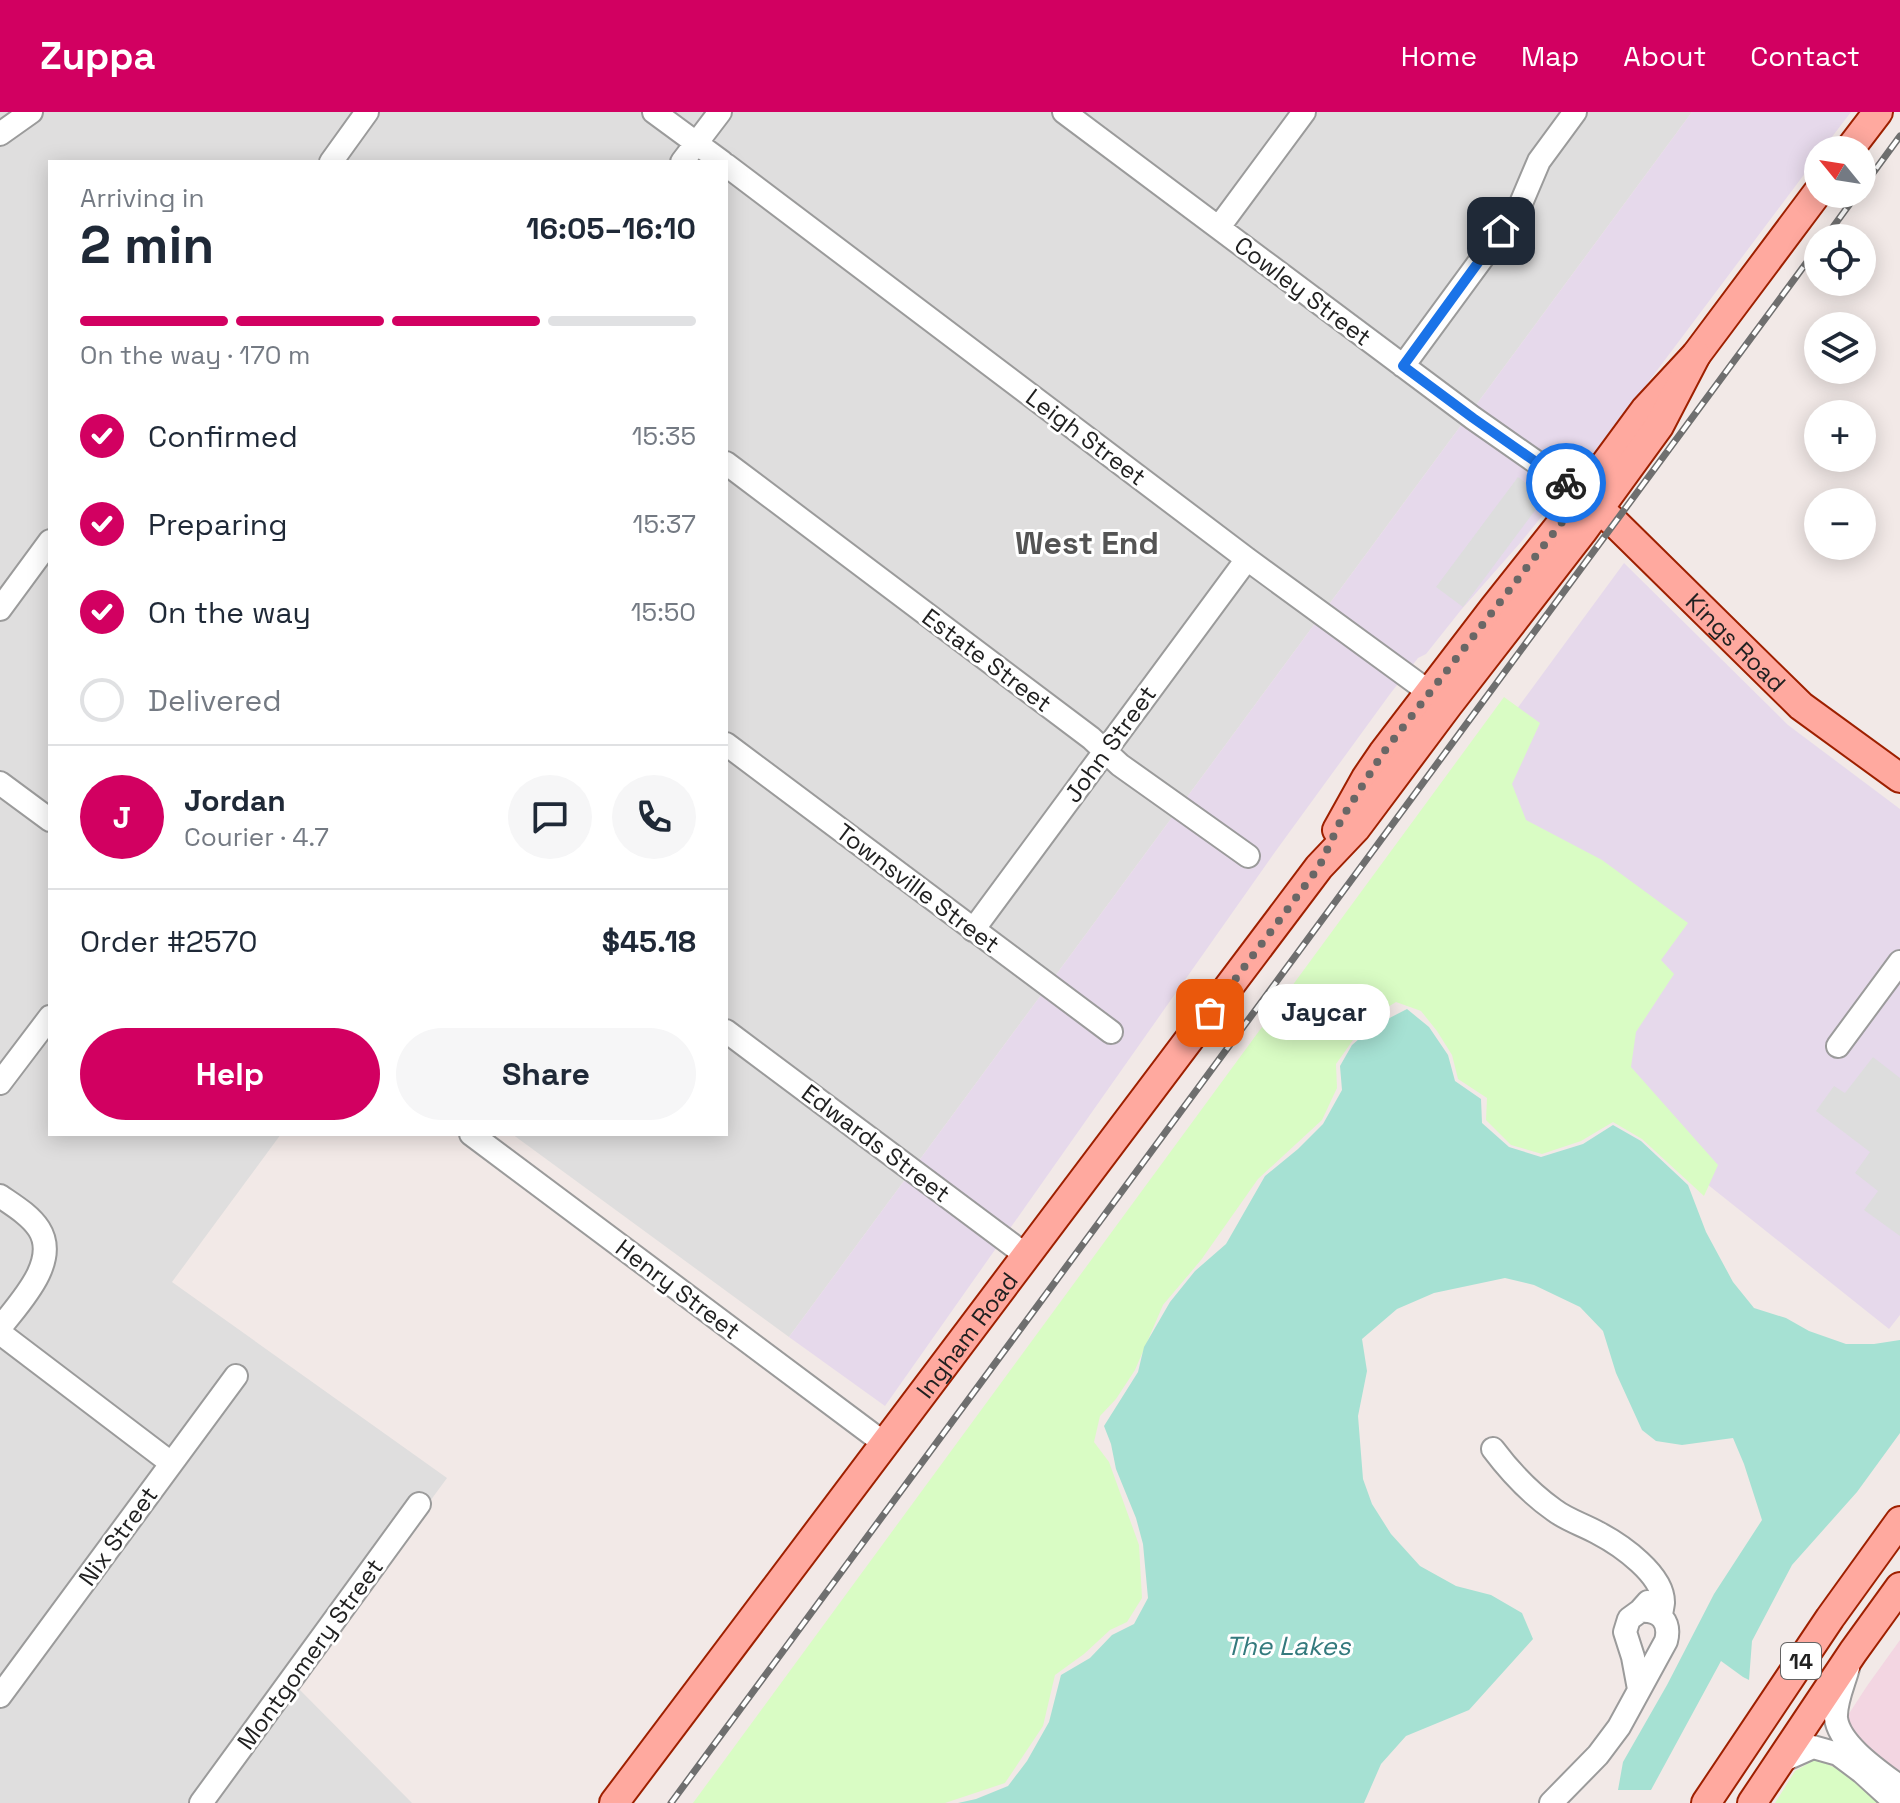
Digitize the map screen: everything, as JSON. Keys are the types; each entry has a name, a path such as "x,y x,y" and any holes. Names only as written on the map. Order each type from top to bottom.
{"main road":[{"path":"1860,136 1878,112"},
{"name":"Ingham Road","path":"614,1803 1319,867 1342,818 1366,778 1439,699 1591,502 1659,426 1696,355 1806,208"},
{"name":"Kings Road","path":"1591,502 1801,706 1900,778"},
{"name":"14","path":"1706,1803 1830,1618 1900,1521"},
{"name":"14","path":"1752,1803 1900,1587"}],"street":[{"path":"0,134 31,112"},
{"path":"332,160 367,112"},
{"name":"Leigh Street","path":"654,112 719,160"},
{"path":"684,160 720,112"},
{"name":"Cowley Street","path":"1064,112 1473,418 1591,502"},
{"path":"1219,227 1304,112"},
{"path":"1403,366 1519,208 1539,161 1575,112"},
{"name":"Leigh Street","path":"728,167 1247,559 1439,699"},
{"name":"Estate Street","path":"728,465 1079,728 1120,765 1248,856"},
{"path":"0,609 48,544"},
{"name":"John Street","path":"973,930 1247,559"},
{"name":"Townsville Street","path":"728,746 1111,1032"},
{"path":"0,783 48,819"},
{"path":"1838,1046 1900,962"},
{"path":"0,1083 48,1020"},
{"name":"Edwards Street","path":"728,1032 1027,1256"},
{"name":"Henry Street","path":"474,1136 885,1444"},
{"path":"0,1196 28,1217 39,1229 44,1244 44,1260 36,1280 0,1331 171,1463"},
{"name":"Nix Street","path":"0,1696 236,1376"},
{"path":"1493,1449 1531,1493 1558,1513 1601,1534 1637,1559 1651,1573 1662,1594 1663,1604 1650,1613 1634,1614 1626,1625 1626,1640 1642,1653 1662,1647"},
{"name":"Montgomery Street","path":"201,1803 419,1504"},
{"path":"1551,1803 1598,1755 1619,1727 1662,1647 1668,1634 1665,1621 1650,1613"},
{"path":"1630,1646 1639,1689"},
{"path":"1853,1652 1836,1719 1845,1739 1859,1754 1900,1787"},
{"path":"1777,1763 1813,1747 1838,1754 1896,1803"}],"shaded area":[{"path":"0,112 1692,112 789,1337 515,1136 728,1136 728,160 48,160 48,1136 280,1136 172,1282 447,1478 295,1685 412,1803 0,1803"},
{"path":"1692,112 1851,112 1833,136 1804,136 1804,175 1589,461 1573,464 1546,500 1547,510 1390,694 885,1406 789,1337"},
{"path":"1518,477 1545,497 1463,607 1436,587"},
{"path":"1624,563 1788,725 1900,809 1900,1315 1889,1329 1367,913"},
{"path":"1504,697 1540,723 1512,784 1526,820 1602,860 1688,923 1661,960 1674,974 1636,1032 1631,1067 1718,1165 1704,1196 1642,1139 1613,1122 1581,1141 1542,1154 1511,1145 1486,1120 1487,1098 1458,1079 1452,1055 1421,1011 1396,1002 1368,1019 1336,1064 1337,1088 1322,1120 1258,1179 1201,1260 1163,1305 1135,1370 1116,1399 1100,1416 1094,1442 1109,1462 1139,1545 1142,1598 1127,1622 1110,1630 1055,1675 1043,1726 1005,1783 945,1803 693,1803"},
{"path":"1873,1057 1900,1078 1900,1236 1864,1210 1878,1191 1855,1173 1870,1152 1816,1111 1834,1086 1845,1093"},
{"path":"1900,1640 1900,1803 1818,1803 1800,1789"},
{"path":"1816,1759 1853,1776 1878,1803 1775,1803 1795,1771"}],"water":[{"name":"The Lakes","path":"1407,1009 1429,1027 1448,1055 1455,1081 1481,1099 1482,1123 1509,1147 1541,1157 1583,1144 1613,1125 1641,1141 1688,1185 1706,1232 1733,1282 1754,1308 1846,1344 1900,1340 1900,1433 1857,1492 1792,1565 1752,1641 1749,1680 1721,1661 1651,1790 1618,1790 1623,1762 1714,1594 1762,1520 1744,1464 1733,1438 1682,1445 1656,1441 1642,1430 1616,1373 1603,1331 1580,1307 1534,1285 1505,1278 1434,1293 1397,1309 1362,1339 1367,1371 1358,1416 1363,1479 1372,1504 1391,1534 1420,1566 1456,1586 1491,1595 1522,1613 1533,1639 1469,1710 1406,1736 1381,1764 1364,1803 958,1803 1008,1786 1027,1761 1049,1722 1061,1675 1090,1658 1112,1635 1134,1624 1148,1598 1143,1544 1104,1426 1138,1372 1144,1347 1170,1302 1195,1271 1226,1244 1265,1176 1323,1124 1342,1090 1340,1066 1352,1045 1374,1026"}],"railway":[{"path":"1876,169 1900,136"},
{"path":"1835,224 1847,208"},
{"path":"671,1803 1804,266"}],"way so far":[{"path":"1210,1013 1319,867 1342,818 1383,753 1583,495 1566,483"}],"place":[{"name":"Jaycar","path":"1210,1013"}],"district":[{"name":"West End","path":"1087,543"}],"route":[{"path":"1501,231 1403,366 1566,483"}]}
